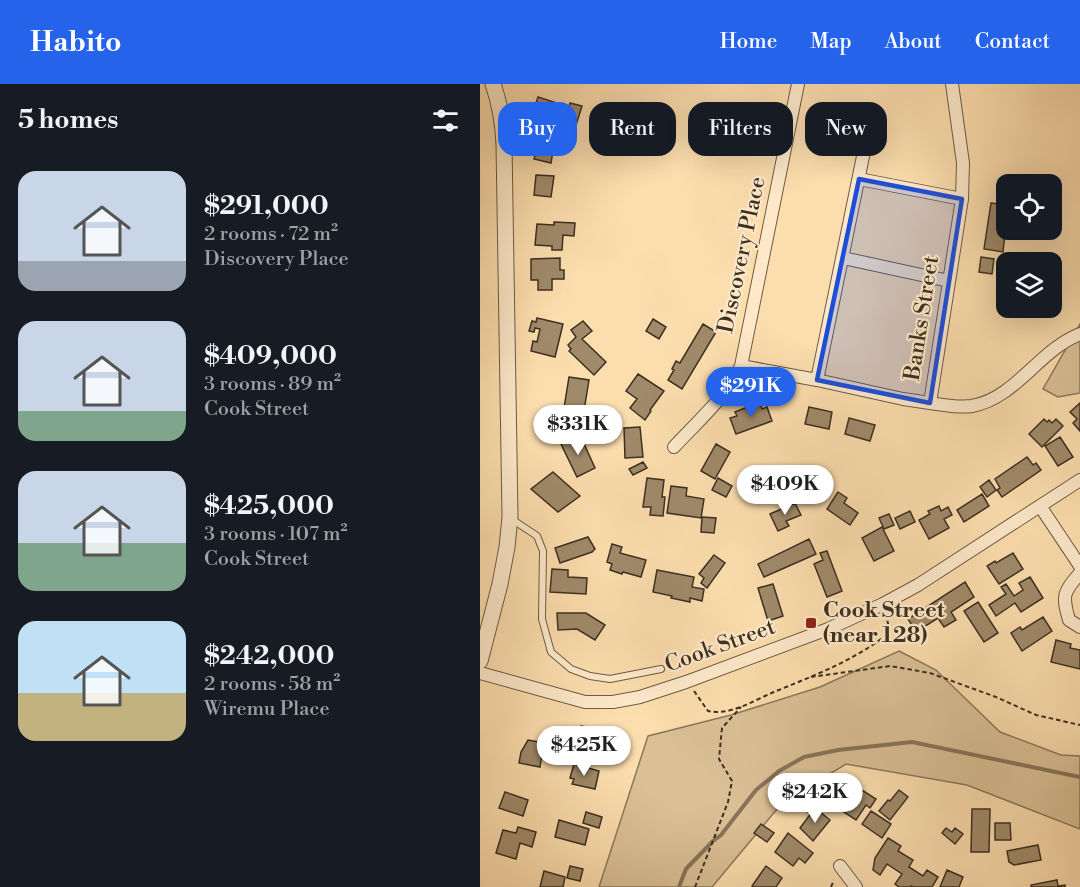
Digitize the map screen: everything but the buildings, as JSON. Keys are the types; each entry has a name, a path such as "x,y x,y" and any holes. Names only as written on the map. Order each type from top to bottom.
{"street":[{"path":"480,661 500,584 510,518 504,144 500,105 493,84"},
{"name":"Discovery Place","path":"674,447 723,395 741,366 798,84"},
{"name":"Banks Street","path":"741,366 930,403 962,199 963,164 952,84"},
{"path":"817,380 863,156"},
{"path":"859,179 962,199"},
{"path":"843,258 949,280"},
{"path":"930,403 961,407 991,400 1068,339 1080,334"},
{"name":"Cook Street","path":"480,674 585,702 613,702 639,697 686,682 828,629 883,604 918,585 1080,480"},
{"path":"1040,507 1080,566"},
{"path":"1080,573 1068,587 1064,601 1069,620 1080,627"},
{"path":"840,866 856,887"}],"lane":[{"path":"510,518 537,536 543,551 542,620 551,652 571,669 590,676 610,679 661,669"}],"path":[{"path":"686,682 708,711 724,712 741,706 832,668 875,645 890,632 883,604"},
{"path":"811,676 890,666 930,673 996,697 1036,715 1080,725"},
{"path":"695,887 722,820 732,781 719,759 722,728 741,706"}],"highlighted area":[{"path":"859,179 962,199 930,403 817,380"}],"shaded area":[{"path":"1080,324 1080,393 1058,397 1043,389"},
{"path":"899,651 936,670 1000,732 1061,755 1080,756 1080,829 967,785 846,764 783,802 712,887 599,887 648,736 731,715 820,687"}],"waterway":[{"path":"679,887 686,869 721,835 756,790 779,771 804,757 838,750 912,742 1080,777"}],"place":[{"name":"Cook Street (near 128)","path":"811,623"}]}
